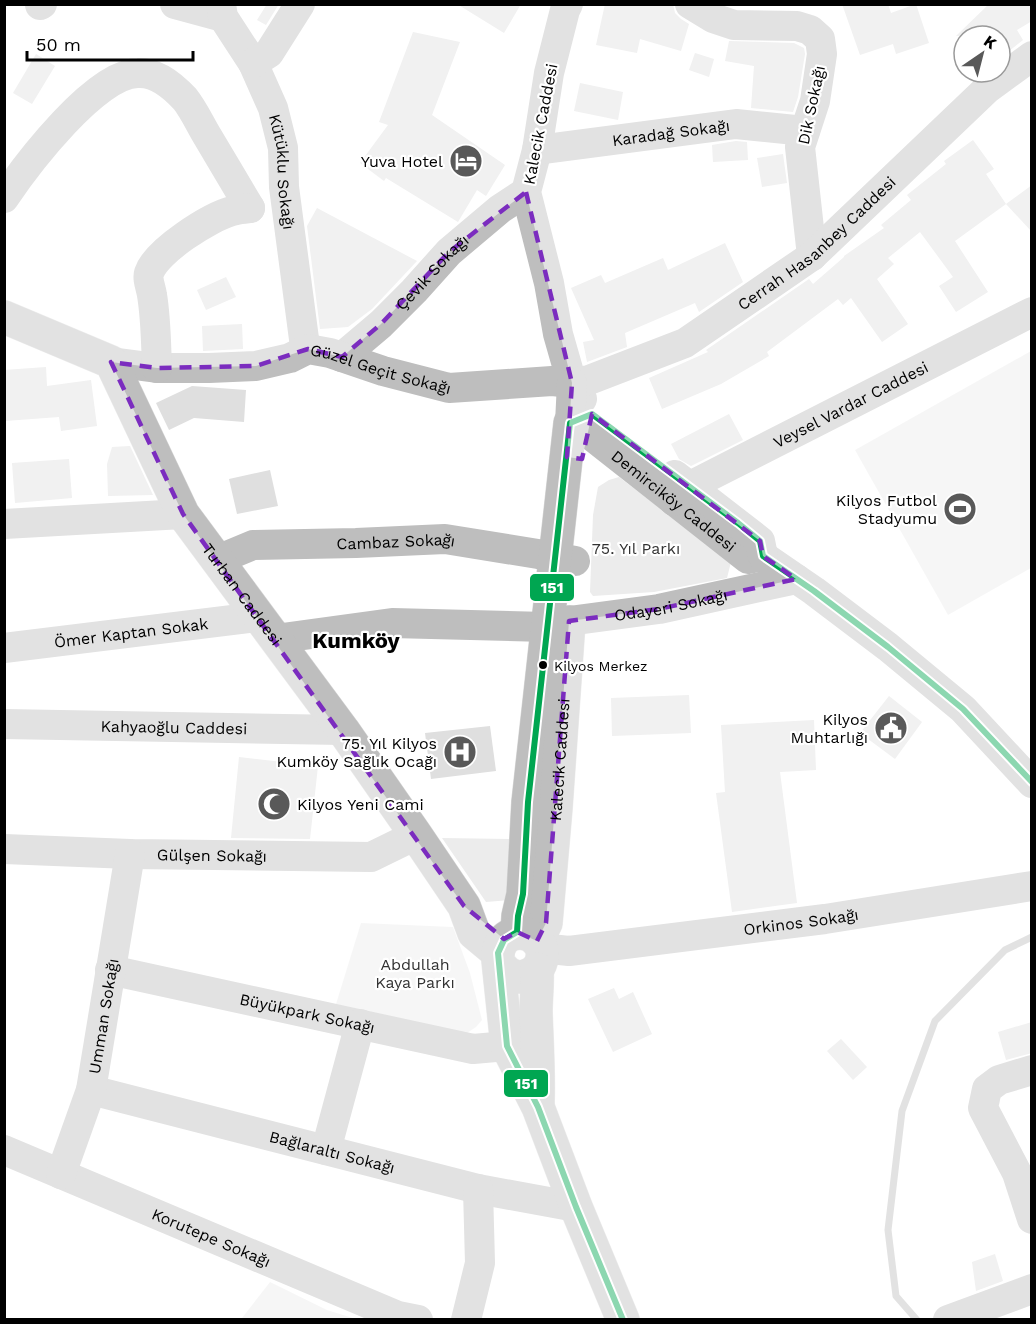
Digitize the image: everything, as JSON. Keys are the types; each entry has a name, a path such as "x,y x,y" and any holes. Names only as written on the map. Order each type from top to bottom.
{"main road":[{"path":"4,317 111,362"},
{"name":"Turban Caddesi","path":"111,362 183,514 343,730 464,906 527,951"},
{"name":"Kalecik Caddesi","path":"527,951 546,923 556,808 558,624 583,423"},
{"path":"527,951 507,1046 538,1107 623,1320"},
{"path":"527,951 538,982 536,1009 538,1107"}],"street":[{"path":"175,4 222,11"},
{"path":"253,63 269,53 300,4"},
{"name":"Kalecik Caddesi","path":"568,4 549,73 537,150 526,192 549,283 558,334 583,423"},
{"name":"Dik Sokağı","path":"690,4 713,18 734,26 797,26 810,30 820,39 822,54 815,100 800,147 812,256"},
{"name":"Kütüklu Sokağı","path":"222,11 253,63 273,108 283,148 284,187 304,339 308,349"},
{"name":"Cerrah Hasanbey Caddesi","path":"572,383 589,380 685,343 812,256 987,89 1032,56"},
{"path":"4,198 48,141 84,104 116,79 130,73 140,72 153,75 165,82 185,99 250,208"},
{"name":"Karadağ Sokağı","path":"537,150 736,124 805,131"},
{"path":"157,368 156,323 148,275 154,263 174,243 208,222 231,211 250,208 284,187"},
{"name":"Çevik Sokağı","path":"342,357 381,324 449,252 500,209 526,192"},
{"name":"Veysel Vardar Caddesi","path":"682,494 1032,312"},
{"name":"Güzel Geçit Sokağı","path":"111,362 157,368 256,366 290,358 308,349 449,388 552,381 572,383"},
{"name":"Demirciköy Caddesi","path":"583,423 682,494 760,541 763,556 888,647 963,709 1032,783"},
{"path":"4,524 183,514"},
{"name":"Cambaz Sokağı","path":"217,560 253,545 445,539 565,559"},
{"name":"Odayeri Sokağı","path":"558,624 660,609 796,579"},
{"path":"266,628 392,623 558,624"},
{"name":"Ömer Kaptan Sokak","path":"4,648 266,628"},
{"name":"Kahyaoğlu Caddesi","path":"4,724 343,730"},
{"name":"Gülşen Sokağı","path":"4,849 129,854 370,857 416,836"},
{"name":"Umman Sokağı","path":"61,1174 92,1090 129,854"},
{"name":"Orkinos Sokağı","path":"527,951 825,919 1032,886"},
{"name":"Büyükpark Sokağı","path":"110,970 473,1049 507,1046"},
{"path":"326,1150 360,1024"},
{"path":"1032,1070 999,1080 987,1089 983,1108 1017,1173 1032,1219"},
{"name":"Bağlaraltı Sokağı","path":"92,1090 478,1189 576,1206"},
{"name":"Korutepe Sokağı","path":"4,1150 398,1316 418,1320"},
{"path":"466,1320 480,1263 478,1189"},
{"path":"948,1320 1032,1289"}],"highlighted area":[{"path":"526,192 572,383 567,457 582,459 592,414 760,541 763,556 796,579 659,609 569,621 546,923 537,941 517,932 504,939 464,906 183,514 111,362 157,368 256,366 308,349 342,357 381,324 449,252"}],"green space":[{"name":"Kilyos Futbol Stadyumu","path":"1031,351 1031,568 948,615 855,450"},
{"name":"75. Yıl Parkı","path":"619,477 731,562 727,578 654,592 593,596 590,592 593,515 598,487"},
{"path":"442,838 513,839 511,900 486,902"},
{"name":"Abdullah Kaya Parkı","path":"361,923 453,927 470,973 482,1020 467,1033 336,1004"},
{"path":"270,1282 327,1310 356,1319 242,1319"}],"building":[{"path":"267,4 279,4 266,25 257,20"},
{"path":"457,4 521,4 504,33"},
{"path":"605,4 673,4 675,13 689,24 681,51 640,39 637,53 596,45"},
{"path":"842,4 888,4 891,13 916,4 929,43 896,54 893,44 860,55"},
{"path":"989,4 1032,4 1032,21 1017,30 1023,40 1012,49 1012,24 968,24"},
{"path":"413,32 460,42 432,115 505,165 486,196 477,190 458,222 386,178 384,181 360,163 388,125 379,122"},
{"path":"729,41 794,43 804,48 798,97 793,112 751,108 754,66 725,61"},
{"path":"695,53 714,59 709,77 689,70"},
{"path":"36,54 55,66 32,104 13,93"},
{"path":"580,83 623,92 618,120 574,111"},
{"path":"973,140 994,169 986,174 1006,204 955,241 988,292 956,312 939,286 953,277 920,232 888,258 894,264 877,279 908,324 882,342 851,298 843,305 838,299 767,352 769,356 721,384 662,409 649,378 708,352 706,350 809,279 813,284 844,256 884,228 881,225 911,200 907,195 946,164 944,161"},
{"path":"736,141 747,142 748,160 713,162 712,145"},
{"path":"783,154 787,183 762,187 757,158"},
{"path":"1032,185 1032,232 1006,204"},
{"path":"317,208 417,261 372,309 348,327 320,329 307,226"},
{"path":"725,243 743,282 699,312 695,303 625,333 627,347 587,362 583,342 594,340 571,288 601,275 605,283 663,258 668,270"},
{"path":"226,277 236,297 206,310 197,290"},
{"path":"242,324 243,349 203,351 202,326"},
{"path":"46,367 47,386 91,380 97,426 61,431 59,417 5,421 4,370"},
{"path":"192,386 246,390 244,422 194,418 169,430 156,403"},
{"path":"729,414 743,440 691,466 679,459 671,444"},
{"path":"130,446 153,495 108,496 107,464 112,447"},
{"path":"69,459 72,498 15,503 12,463"},
{"path":"270,470 278,506 237,514 229,479"},
{"path":"689,695 691,733 612,736 611,698"},
{"name":"Kilyos Muhtarlığı","path":"889,696 922,722 895,759 860,733"},
{"path":"814,720 816,770 780,772 797,903 732,912 716,793 725,792 721,725"},
{"name":"75. Yıl Kilyos Kumköy Sağlık Ocağı","path":"490,726 496,771 431,779 425,733"},
{"name":"Kilyos Yeni Cami","path":"239,757 318,766 310,839 231,838"},
{"path":"614,988 619,999 633,992 652,1034 613,1052 588,999"},
{"path":"1032,1022 1032,1053 1006,1060 998,1032"},
{"path":"841,1039 867,1067 853,1080 827,1051"},
{"path":"995,1254 1003,1281 976,1291 972,1262"}],"waterway":[{"path":"917,1320 896,1296 888,1230 902,1111 935,1021 1005,950 1032,937"}],"transit line":[{"name":"151","path":"623,1320 538,1107 507,1046 498,953 504,940 517,932 523,894 528,802 570,423 592,414 738,523 760,541 763,556 888,647 963,709 1032,782"}],"place":[{"name":"Yuva Hotel","path":"466,161"},
{"name":"Kilyos Futbol Stadyumu","path":"960,509"},
{"name":"Kilyos Merkez","path":"543,665"},
{"name":"Kilyos Muhtarlığı","path":"891,728"},
{"name":"75. Yıl Kilyos Kumköy Sağlık Ocağı","path":"460,752"},
{"name":"Kilyos Yeni Cami","path":"274,804"}],"district":[{"name":"Kumköy","path":"356,640"}]}
